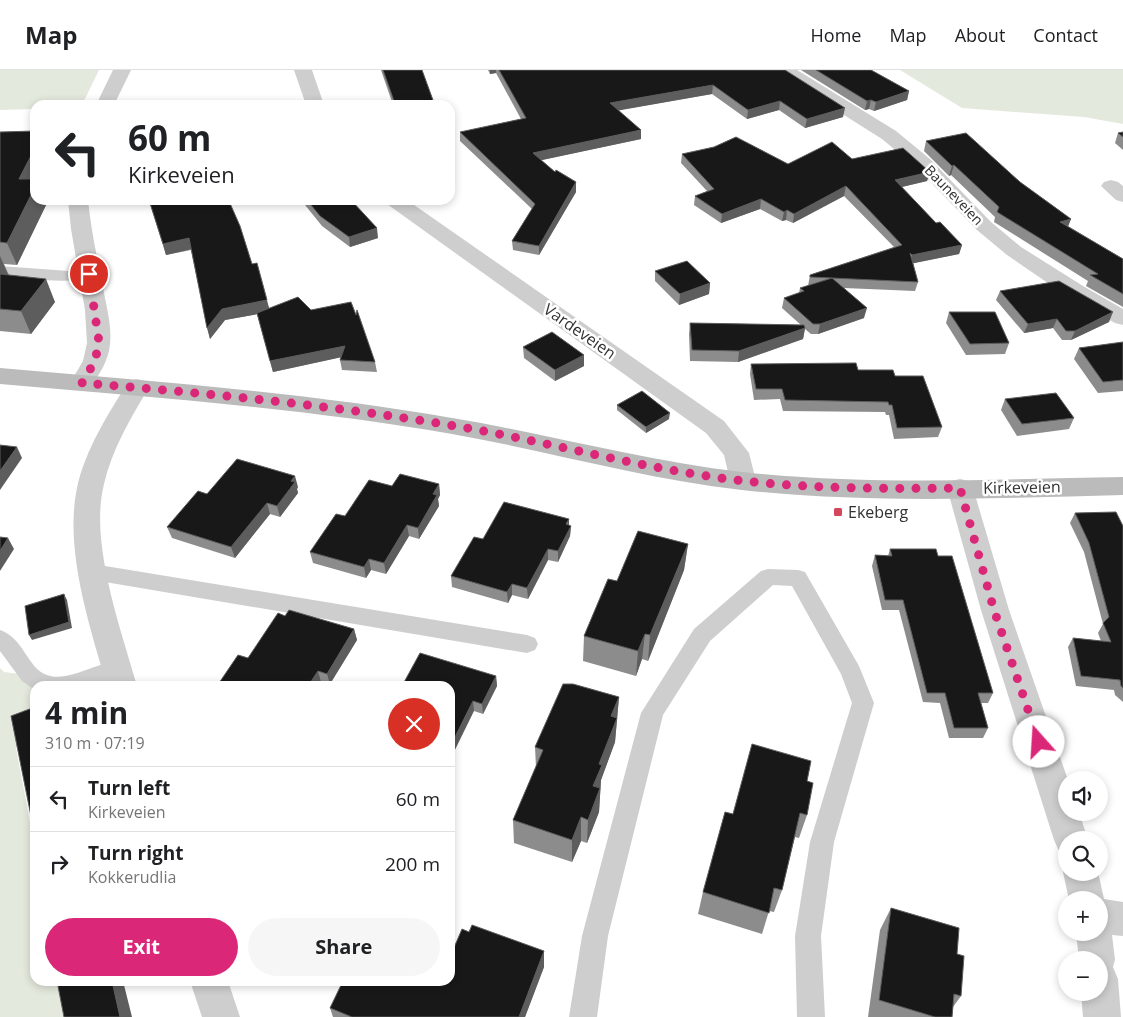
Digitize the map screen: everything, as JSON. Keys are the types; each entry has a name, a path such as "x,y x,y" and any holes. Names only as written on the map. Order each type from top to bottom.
{"main road":[{"name":"Kirkeveien","path":"0,376 308,404 525,439 634,463 742,481 866,488 1123,486"}],"street":[{"path":"107,100 122,70"},
{"path":"303,70 313,100"},
{"name":"Bauneveien","path":"785,70 889,135 923,163 984,226 1014,252 1074,291 1123,318"},
{"path":"79,205 99,342 95,361 82,383"},
{"name":"Vardeveien","path":"401,205 715,428 736,453 742,481"},
{"path":"120,678 93,572 88,542 88,498 100,456 137,387"},
{"path":"960,488 994,610 1068,831"},
{"path":"1108,917 1123,920"},
{"path":"211,986 221,1017"},
{"path":"1101,1001 1102,1017"}],"lane":[{"path":"0,271 69,276 89,274"},
{"path":"93,572 527,644"},
{"path":"583,1017 595,936 652,712 702,635 768,577 798,578 851,672 863,703 822,842 808,936 811,1017"},
{"path":"0,639 5,642 25,669 39,681"},
{"path":"80,681 94,678 120,678"}],"shaded area":[{"path":"0,70 99,70 84,100 30,100 30,109 0,110"},
{"path":"900,70 1123,70 1123,124 1084,117 962,108"},
{"path":"0,668 4,672 78,681 30,681 30,743 16,748 30,822 30,986 61,986 67,1017 0,1017"}],"building":[{"path":"383,70 422,70 433,100 394,100"},
{"path":"499,70 785,70 845,108 807,119 780,101 748,110 713,85 610,103 641,130 533,153 555,172 556,170 576,182 539,246 512,241 535,204 460,132 526,118"},
{"path":"816,70 871,70 909,91 876,102 867,101"},
{"path":"30,131 30,158 19,179 30,179 30,197 7,243 0,242 0,132"},
{"path":"966,133 1020,182 1071,219 1060,222 1123,259 1123,294 1090,275 1098,274 997,212 999,207 926,141"},
{"path":"736,137 788,164 832,142 852,159 903,148 930,172 895,180 936,223 940,222 962,245 912,255 910,253 918,282 810,277 810,275 902,245 846,186 794,214 787,210 784,212 761,199 722,214 695,196 714,189 682,154 714,147"},
{"path":"151,205 231,205 240,226 252,264 257,263 267,300 222,309 207,328 189,238 163,244"},
{"path":"311,205 356,205 377,228 349,237 320,216"},
{"path":"687,261 710,283 680,294 655,271"},
{"path":"0,274 46,279 21,311 0,309"},
{"path":"832,278 867,308 820,324 813,324 784,298 804,291 800,288"},
{"path":"1059,281 1113,312 1075,331 1066,331 1057,319 1028,324 1000,291"},
{"path":"298,297 311,310 351,302 356,315 357,310 375,362 340,360 345,346 270,361 257,313"},
{"path":"949,312 995,312 1009,343 970,344"},
{"path":"690,323 804,325 805,328 739,351 692,350"},
{"path":"552,332 584,355 555,370 523,347"},
{"path":"1123,342 1123,380 1103,382 1079,348"},
{"path":"856,363 858,370 893,370 895,376 923,376 942,427 897,428 892,405 889,405 888,402 785,400 782,389 756,389 751,364"},
{"path":"642,391 670,413 646,427 617,405"},
{"path":"1056,393 1074,418 1022,424 1005,399"},
{"path":"0,445 17,447 0,471"},
{"path":"237,459 295,476 291,481 295,482 277,506 267,503 231,547 167,527 198,491 207,494"},
{"path":"400,474 439,484 433,494 437,495 418,528 407,525 384,563 369,559 364,567 310,552 336,514 345,516 369,480 392,486"},
{"path":"504,502 569,519 566,524 571,526 558,551 548,549 527,588 512,584 507,592 451,576 474,537 483,539"},
{"path":"1116,512 1123,526 1123,688 1120,680 1081,676 1073,638 1111,642 1103,623 1109,617 1089,543 1075,513"},
{"path":"638,531 688,544 650,635 645,634 638,651 584,636 608,579 617,581"},
{"path":"0,537 8,538 0,551"},
{"path":"890,549 936,549 938,556 952,556 993,693 978,693 988,728 954,728 945,693 927,693 903,600 885,600 875,555 892,556"},
{"path":"64,594 69,622 29,635 25,606"},
{"path":"289,610 354,629 327,674 318,671 311,681 220,681 238,655 248,658 278,613 285,616"},
{"path":"420,653 496,676 482,704 473,701 455,737 455,681 405,681"},
{"path":"563,684 573,684 619,697 611,716 617,718 599,764 602,765 593,786 600,788 588,820 581,817 572,840 513,820 543,750 535,747"},
{"path":"30,709 30,811 11,716"},
{"path":"752,744 811,761 807,781 813,783 807,815 800,813 782,890 774,888 769,913 703,892 725,812 733,814"},
{"path":"891,908 959,928 957,954 964,956 961,996 954,994 952,1017 935,1017 879,1000"},
{"path":"472,925 544,951 519,1017 352,1017 330,1008 341,986 455,986 455,945 462,929 469,932"},
{"path":"58,986 113,986 120,1017 64,1017"}],"place":[{"name":"Ekeberg","path":"838,512"}],"route":[{"path":"89,274 96,310 99,342 95,361 82,383 308,404 386,415 525,439 625,461 742,481 838,488 960,488 994,610 1039,742"}]}
